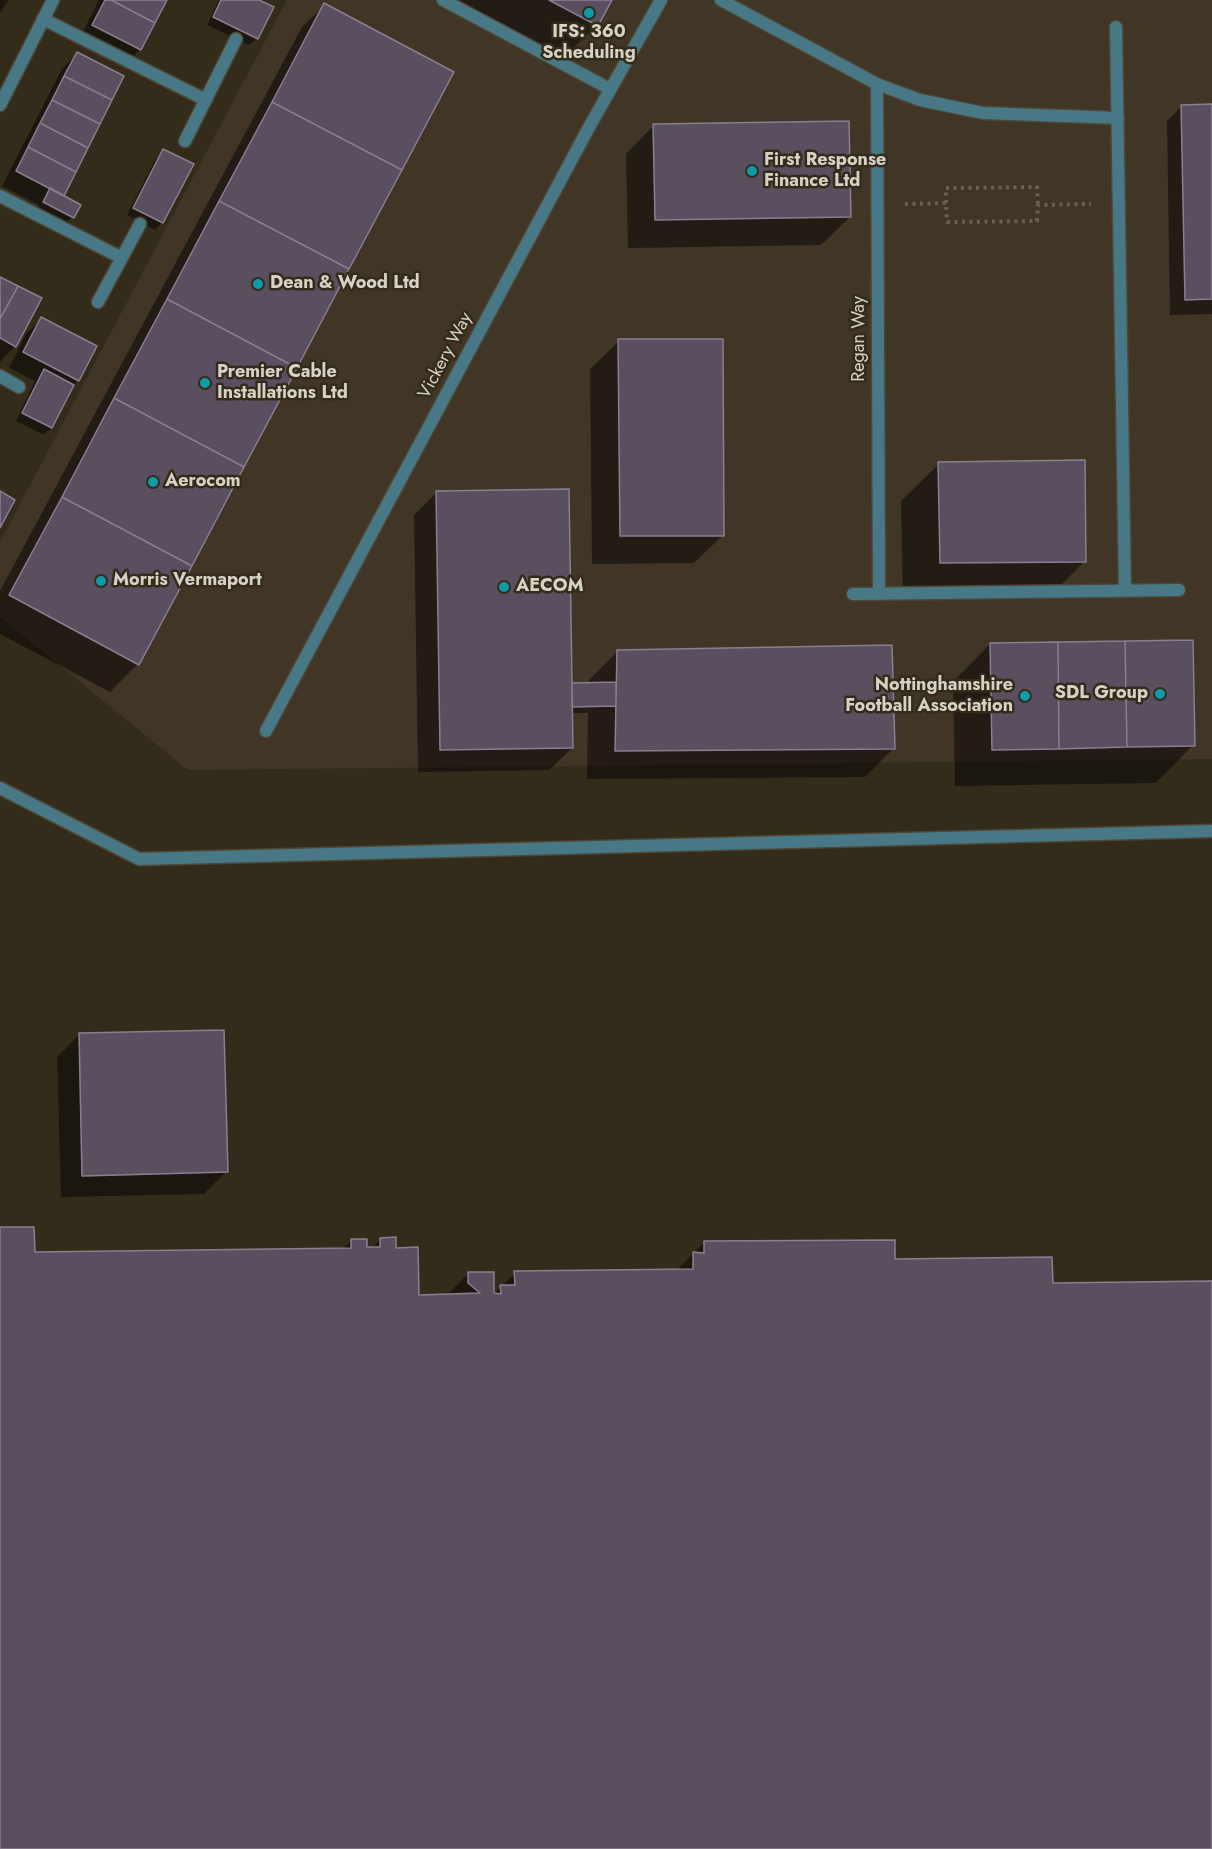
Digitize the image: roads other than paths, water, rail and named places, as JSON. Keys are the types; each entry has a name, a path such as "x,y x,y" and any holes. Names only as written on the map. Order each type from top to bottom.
{"street":[{"path":"0,105 53,0"},
{"path":"443,0 610,89"},
{"name":"Vickery Way","path":"266,731 610,89 661,0"},
{"path":"721,0 877,84 920,100 983,113 1118,118"},
{"path":"43,19 206,100"},
{"path":"1116,27 1125,591"},
{"path":"185,141 236,39"},
{"name":"Regan Way","path":"877,84 879,594"},
{"path":"0,196 122,258"},
{"path":"98,302 140,224"},
{"path":"0,376 19,387"},
{"path":"853,594 1179,590"},
{"path":"0,788 139,859 1212,831"}],"place":[{"name":"IFS: 360 Scheduling","path":"589,13"},
{"name":"First Response Finance Ltd","path":"752,171"},
{"name":"Dean & Wood Ltd","path":"258,284"},
{"name":"Premier Cable Installations Ltd","path":"205,383"},
{"name":"Aerocom","path":"153,482"},
{"name":"Morris Vermaport","path":"101,581"},
{"name":"AECOM","path":"504,587"},
{"name":"SDL Group","path":"1160,694"},
{"name":"Nottinghamshire Football Association","path":"1025,696"}]}
